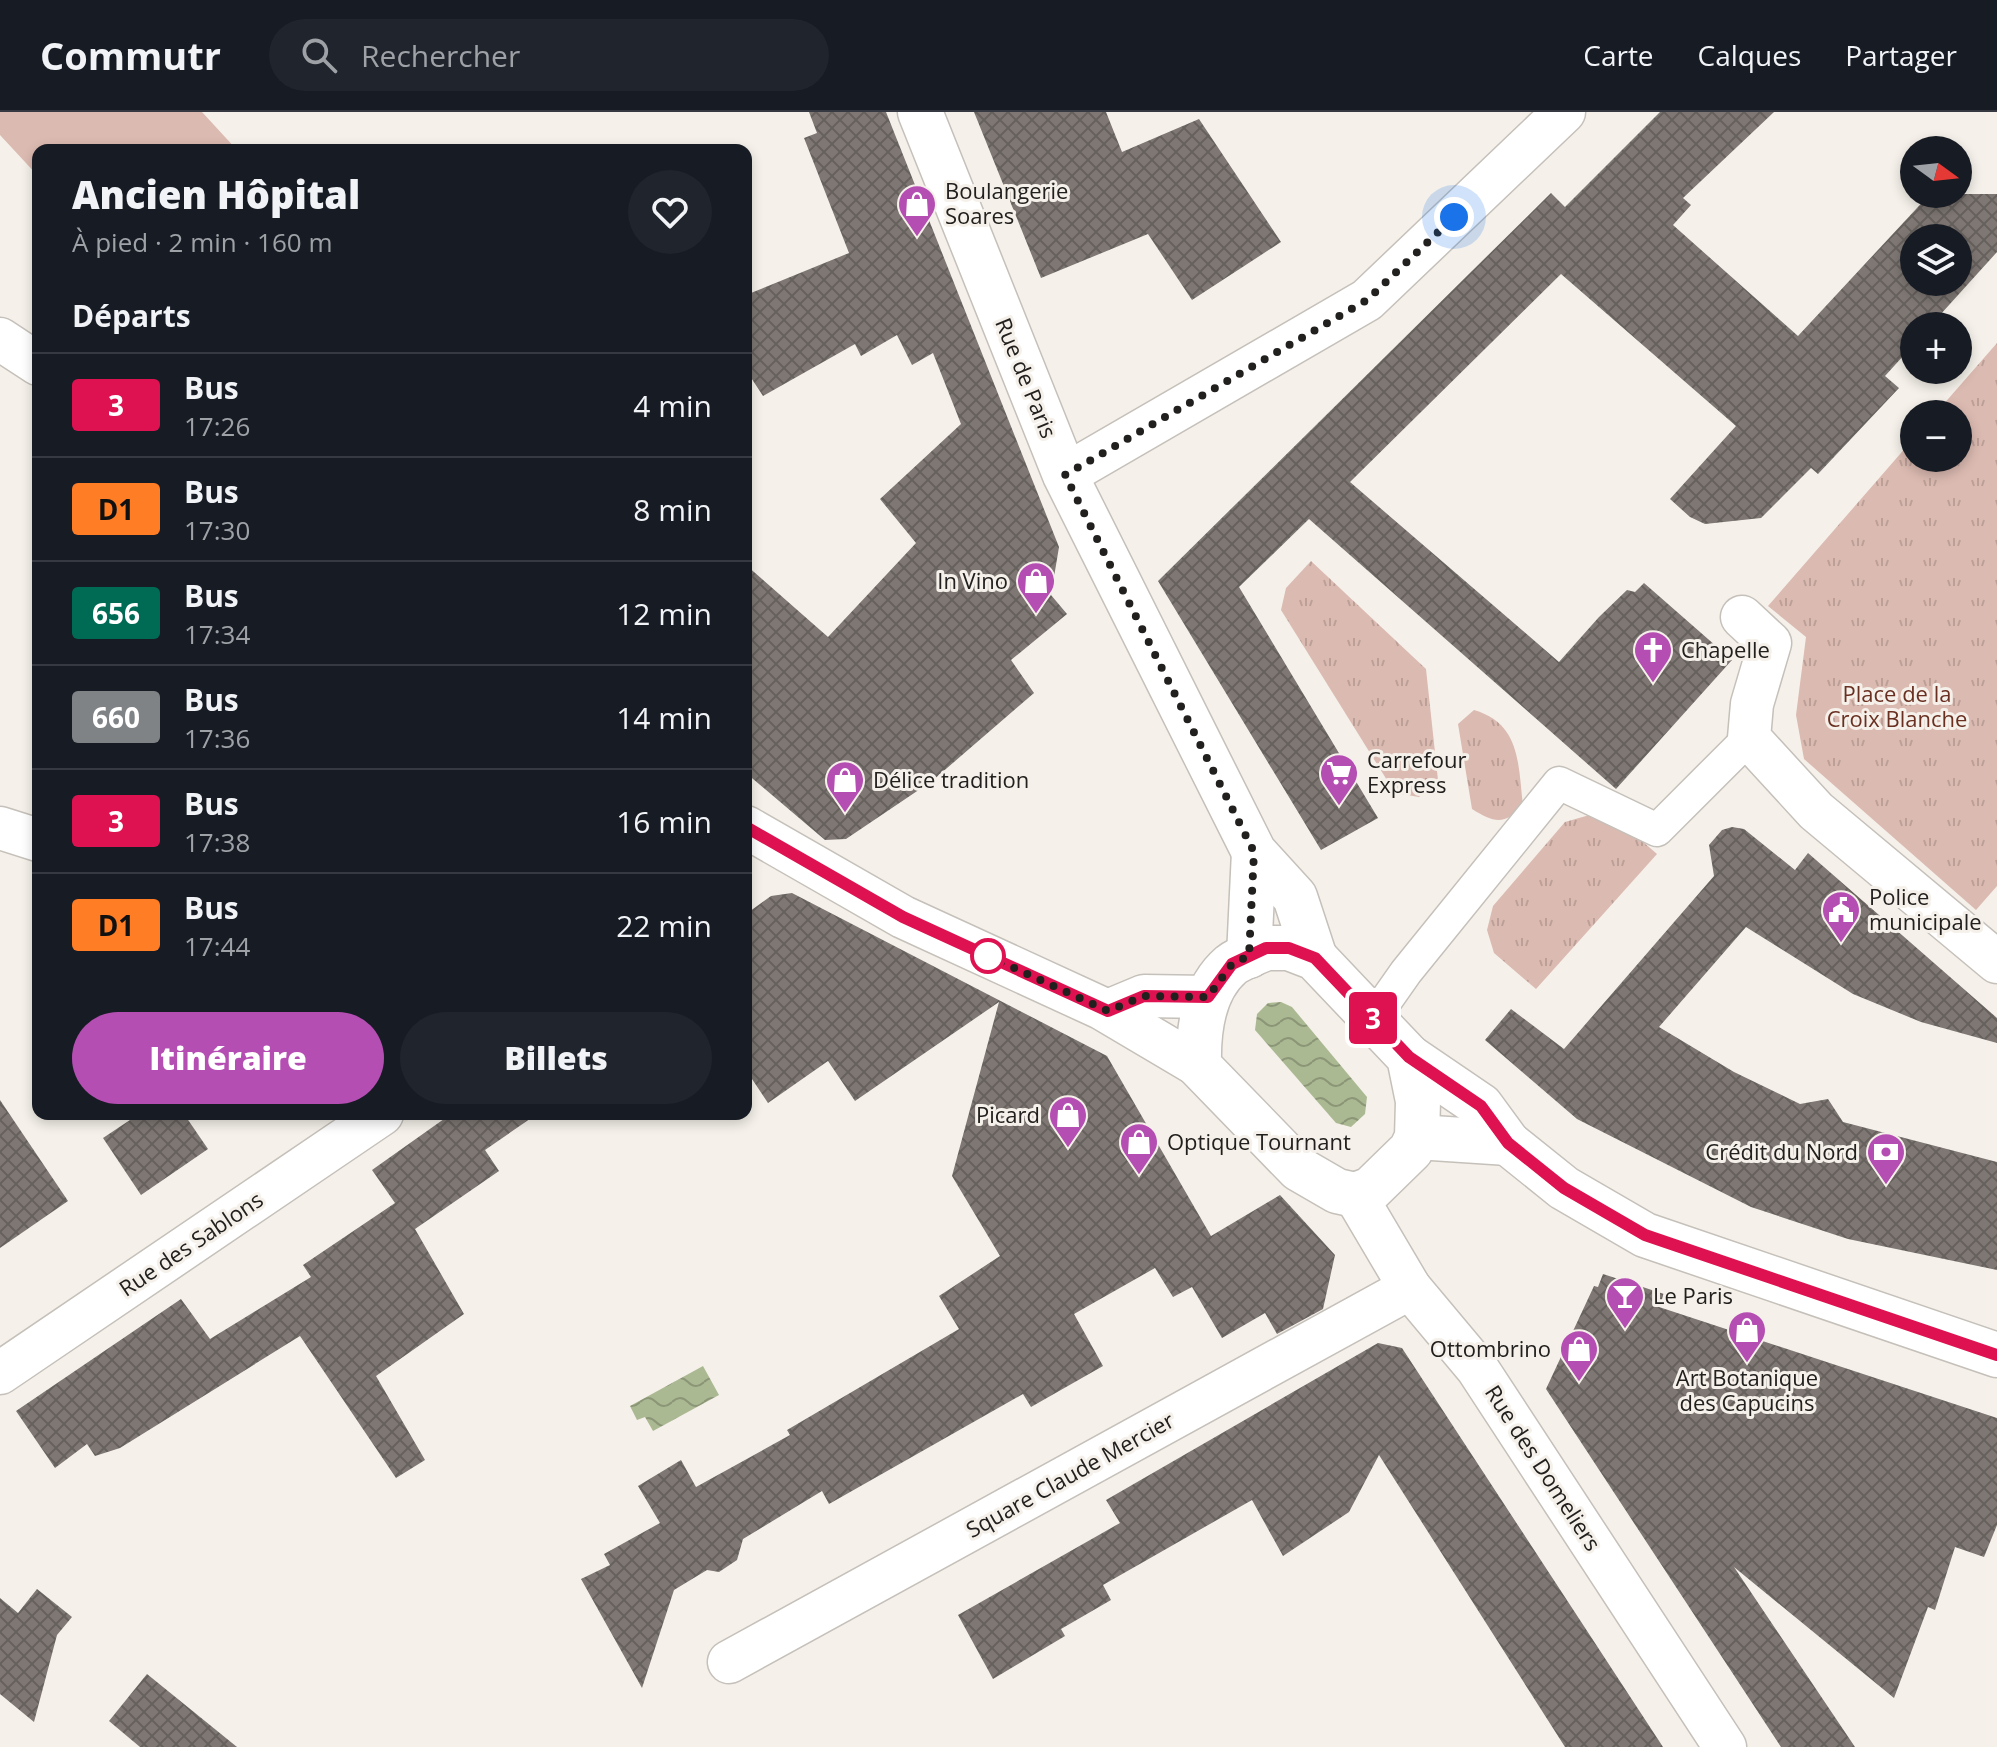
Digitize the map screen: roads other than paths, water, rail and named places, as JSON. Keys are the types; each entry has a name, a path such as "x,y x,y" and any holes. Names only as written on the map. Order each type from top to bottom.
{"street":[{"name":"Rue de Paris","path":"920,112 1065,475 1254,852 1295,897 1315,958"},
{"path":"1065,475 1367,300 1564,112"},
{"path":"0,339 32,360"},
{"path":"1373,1019 1406,972 1559,783 1657,830 1749,738 1752,704 1770,643 1742,617"},
{"path":"1749,738 1816,811 1997,962"},
{"path":"0,828 32,838"},
{"path":"756,847 1108,1011 1199,1066 1299,1169 1337,1191 1355,1195 1385,1179 1411,1150 1417,1137 1418,1101 1409,1057"},
{"name":"Rue de Paris","path":"1249,956 1254,852"},
{"path":"1199,1066 1198,1034 1208,997 1232,964 1266,948 1289,948 1315,958 1409,1057 1481,1106 1508,1143 1564,1188 1645,1235 1997,1355"},
{"path":"1108,1011 1144,996 1208,997"},
{"name":"Rue des Sablons","path":"0,1373 373,1120"},
{"path":"1417,1137 1508,1143"},
{"name":"Rue des Domeliers","path":"1355,1195 1410,1288 1470,1357 1725,1747"},
{"name":"Square Claude Mercier","path":"729,1662 1410,1288"}],"water":[{"path":"1281,1002 1292,1007 1367,1097 1365,1114 1351,1127 1336,1123 1255,1030 1257,1014 1268,1003"},
{"path":"703,1366 719,1395 653,1431 645,1417 637,1420 630,1406"}],"place":[{"name":"Boulangerie Soares","path":"917,238"},
{"name":"In Vino","path":"1036,615"},
{"name":"Chapelle","path":"1653,684"},
{"name":"Carrefour Express","path":"1339,807"},
{"name":"Délice tradition","path":"845,814"},
{"name":"Police municipale","path":"1841,944"},
{"name":"Picard","path":"1068,1149"},
{"name":"Optique Tournant","path":"1139,1176"},
{"name":"Crédit du Nord","path":"1886,1186"},
{"name":"Le Paris","path":"1625,1330"},
{"name":"Art Botanique des Capucins","path":"1747,1364"},
{"name":"Ottombrino","path":"1579,1383"}],"park label":[{"name":"Place de la Croix Blanche","path":"1897,706"}]}
